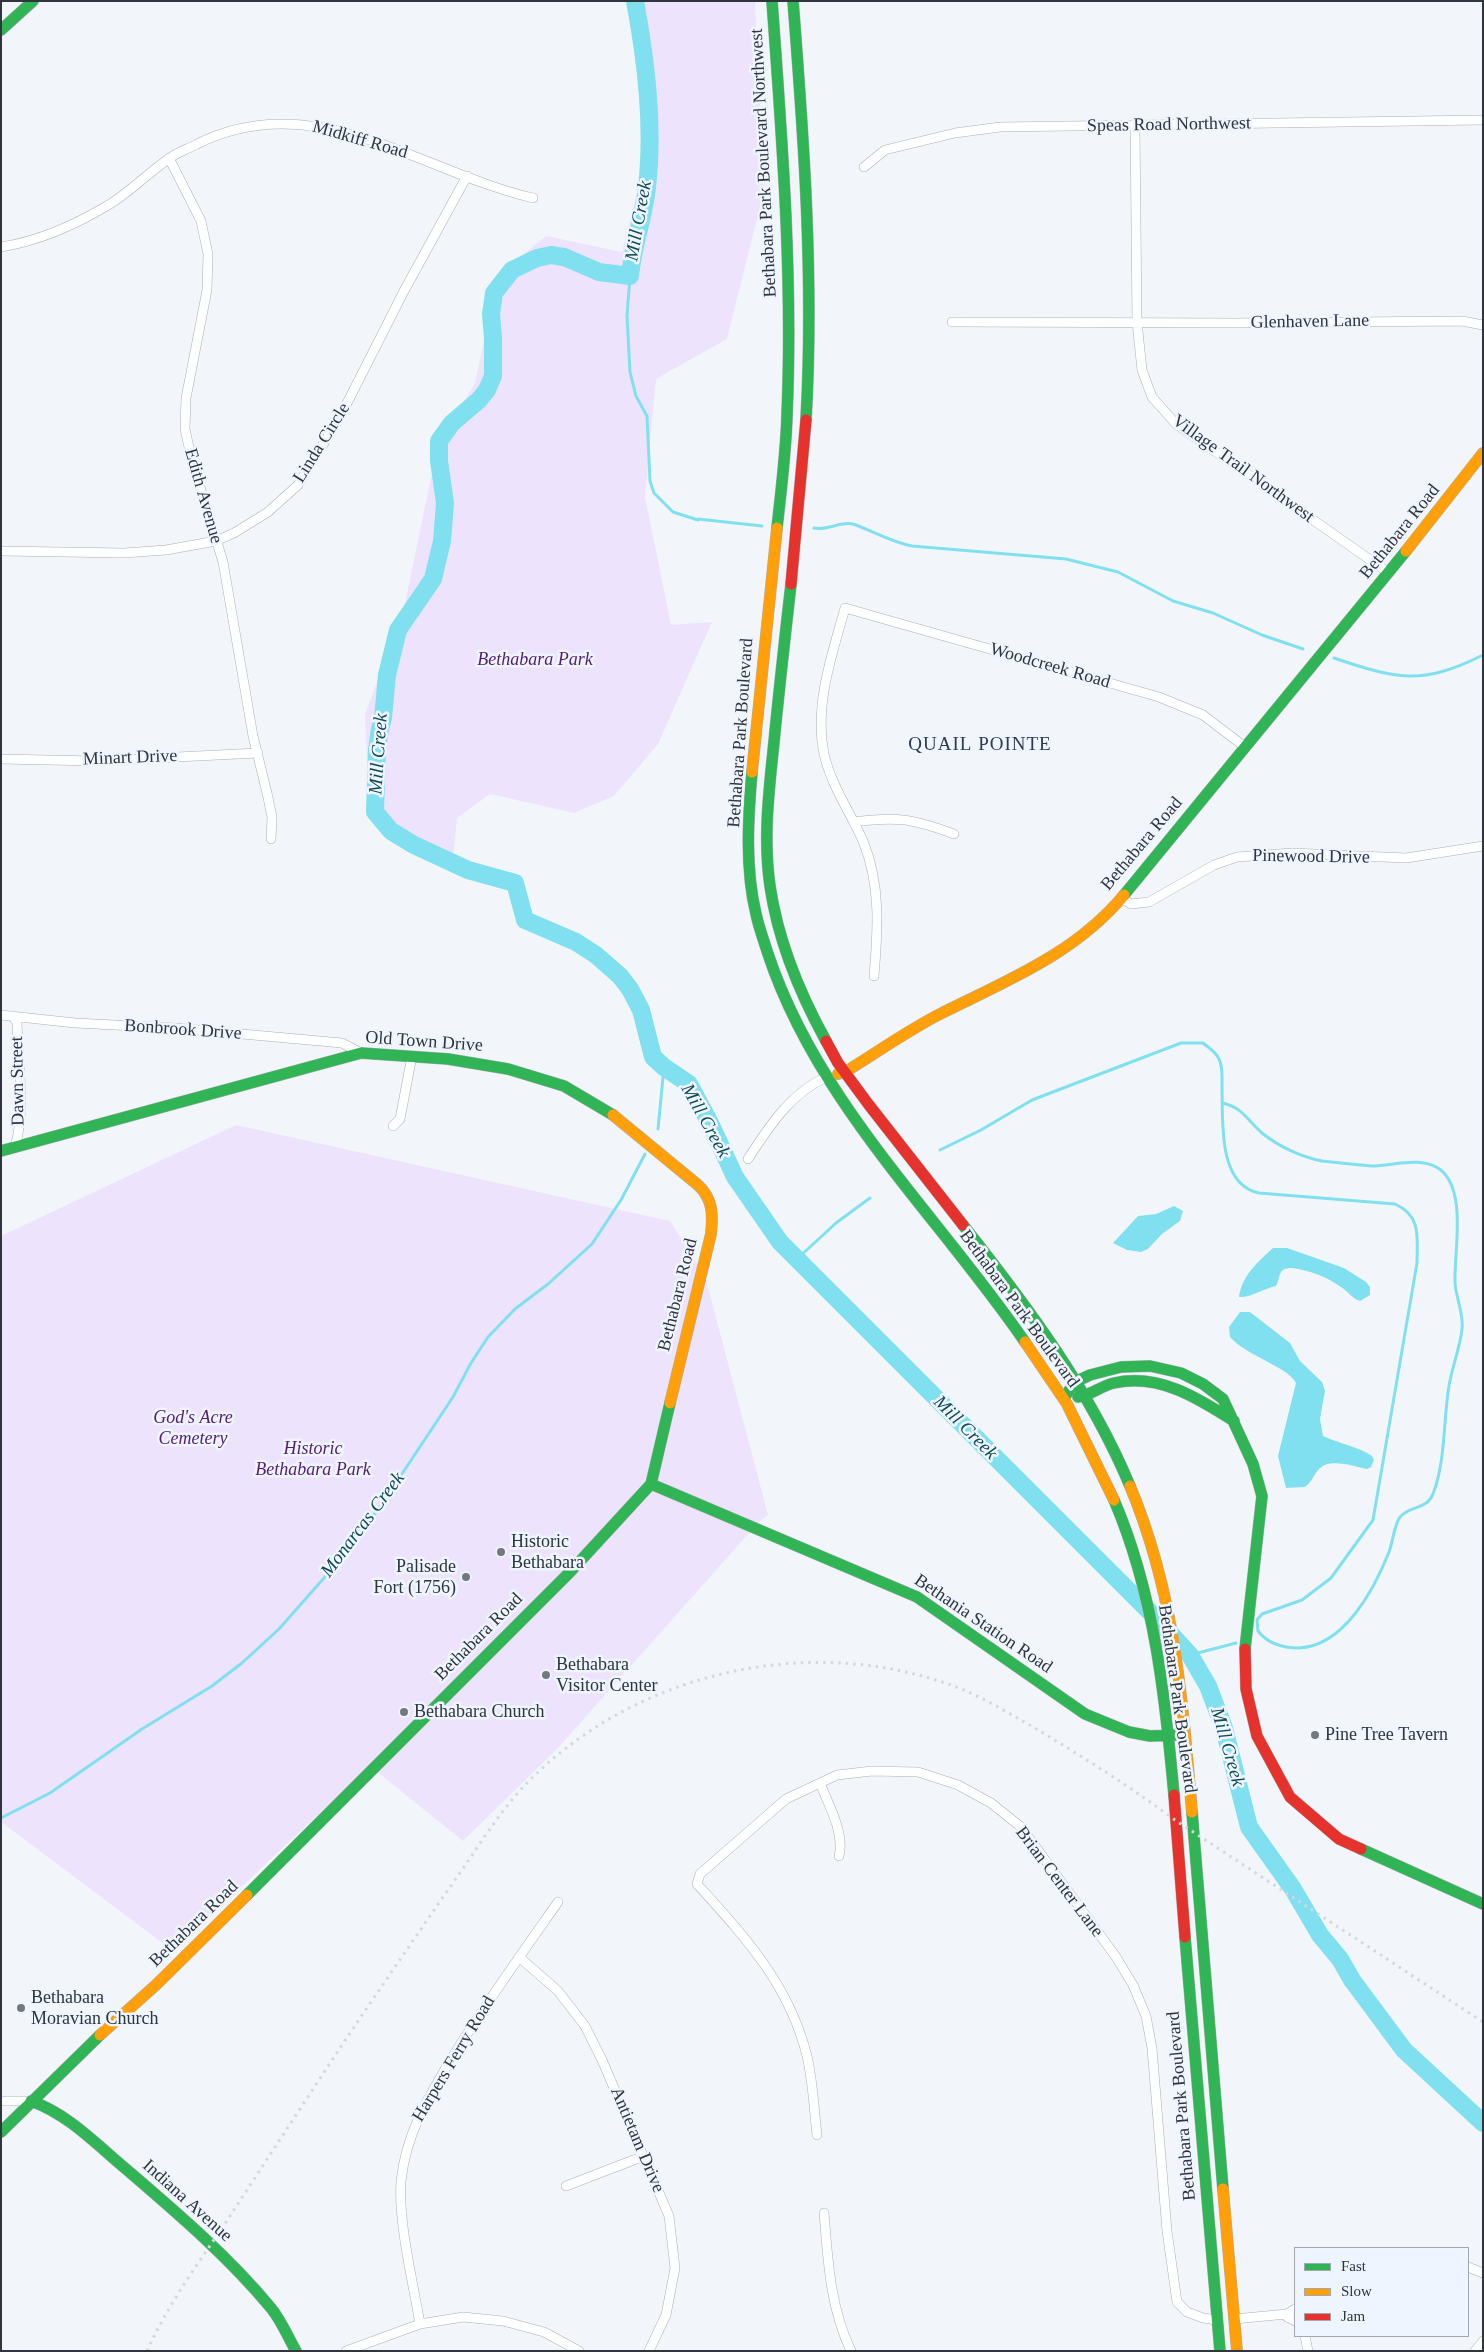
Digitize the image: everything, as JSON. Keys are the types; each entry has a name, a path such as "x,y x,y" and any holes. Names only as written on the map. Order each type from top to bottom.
{"street":[{"path":"1,30 33,1"},
{"name":"Bethabara Park Boulevard Northwest","path":"772,1 786,184 790,301 787,426 776,533"},
{"name":"Bethabara Park Boulevard","path":"793,1 808,182 810,300 806,428 769,791 768,873 774,910 791,968 818,1030 845,1072 1040,1327 1085,1396 1120,1466 1144,1523 1170,1616 1181,1688 1237,2351"},
{"name":"Speas Road Northwest","path":"864,167 885,150 955,133 1000,127 1483,120"},
{"name":"Midkiff Road","path":"1,247 63,229 110,204 169,158 213,136 270,124 310,124 392,146 467,176 533,198"},
{"name":"Village Trail Northwest","path":"1135,126 1137,322 1142,370 1152,397 1176,424 1389,573"},
{"name":"Edith Avenue","path":"169,158 201,221 208,254 207,290 186,398 185,429 192,460 216,540 233,612 253,736 272,817 271,839"},
{"name":"Linda Circle","path":"1,551 124,553 166,550 216,540 268,512 298,485 350,399 404,291 467,176"},
{"name":"Glenhaven Lane","path":"952,322 1236,323 1462,321 1483,325"},
{"name":"Bethabara Road","path":"748,1159 772,1122 812,1083 845,1072 938,1015 1008,982 1058,953 1088,932 1120,898 1389,573 1483,453"},
{"name":"Bethabara Park Boulevard","path":"776,533 750,790 750,874 756,914 775,973 802,1038 896,1175 1024,1339 1064,1398 1103,1474 1125,1528 1151,1619 1168,1736 1220,2351"},
{"name":"Woodcreek Road","path":"854,822 828,767 822,730 825,682 844,608 1159,697 1203,715 1245,747"},
{"name":"Minart Drive","path":"1,759 96,761 258,753"},
{"path":"874,976 877,902 871,866 854,822 886,817 918,821 954,834"},
{"name":"Pinewood Drive","path":"1120,898 1130,904 1149,902 1214,865 1237,857 1292,853 1406,858 1483,846"},
{"name":"Bonbrook Drive","path":"1,1015 75,1023 175,1028 320,1040 342,1044 357,1049 361,1053"},
{"name":"Dawn Street","path":"12,1016 16,1022 20,1084 19,1133 15,1147"},
{"name":"Old Town Drive","path":"1,1151 361,1053 412,1056 479,1062 525,1074 568,1089 588,1099 619,1119 700,1186 712,1204 714,1212"},
{"path":"393,1126 400,1119 412,1056"},
{"name":"Bethabara Road","path":"1,2132 102,2032 157,1984 258,1885 565,1577 651,1484 711,1234 714,1212"},
{"path":"1064,1398 1075,1382 1102,1370 1150,1366 1181,1373 1203,1384 1222,1399 1235,1422 1253,1464 1262,1496 1245,1641 1246,1689 1257,1736 1290,1797 1339,1839 1483,1904"},
{"path":"1064,1398 1085,1396 1114,1383 1145,1381 1177,1387 1200,1399 1235,1422"},
{"name":"Bethania Station Road","path":"651,1484 918,1597 1085,1714 1129,1732 1150,1736 1185,1735"},
{"name":"Brian Center Lane","path":"817,2135 807,2057 799,2029 786,2000 763,1960 697,1884 700,1874 786,1799 837,1775 872,1771 918,1772 958,1785 990,1803 1020,1828 1116,1957 1133,1985 1146,2016 1152,2048 1168,2231 1177,2302 1187,2312 1203,2318 1217,2320"},
{"path":"820,1783 840,1838 842,1846 840,1856"},
{"name":"Harpers Ferry Road","path":"420,2324 401,2198 408,2143 422,2107 498,1986 558,1902"},
{"name":"Antietam Drive","path":"519,1958 558,1991 585,2026 669,2216 675,2268 666,2315 649,2351"},
{"path":"1,2101 31,2101"},
{"name":"Indiana Avenue","path":"31,2101 48,2107 73,2124 214,2248 273,2310 296,2351"},
{"path":"566,2186 644,2156"},
{"path":"824,2213 832,2295 837,2316 851,2351"},
{"path":"1469,2267 1483,2273"},
{"path":"1217,2320 1291,2311"},
{"path":"1291,2311 1287,2317 1294,2320"},
{"path":"346,2351 420,2324 463,2317 503,2321 544,2332 565,2347 579,2351"},
{"path":"1305,2337 1308,2351"},
{"path":"1475,2351 1483,2341"}],"green space":[{"name":"Bethabara Park","path":"641,1 755,1 764,191 727,339 656,379 645,497 671,625 712,622 658,744 614,796 574,813 490,794 457,818 452,868 401,841 369,808 365,714 403,613 438,444 475,383 498,275 546,236 622,252 649,144"},
{"name":"Historic Bethabara Park","path":"236,1125 670,1221 705,1276 768,1515 758,1523 557,1749 463,1841 370,1766 173,1951 1,1822 1,1236"}],"water":[{"path":"1174,1206 1183,1211 1180,1221 1162,1234 1148,1249 1141,1252 1127,1250 1113,1243 1138,1216 1156,1214"},
{"path":"1273,1248 1287,1248 1344,1268 1366,1282 1370,1287 1370,1295 1360,1301 1336,1283 1324,1277 1305,1270 1287,1268 1280,1274 1276,1286 1248,1296 1239,1297 1243,1282 1247,1276 1256,1264"},
{"path":"1240,1312 1250,1312 1290,1343 1300,1361 1322,1382 1325,1391 1320,1419 1323,1436 1372,1456 1374,1460 1371,1467 1367,1469 1336,1463 1325,1465 1320,1468 1305,1487 1286,1488 1278,1456 1296,1383 1284,1372 1246,1350 1230,1337 1229,1327"}],"waterway":[{"name":"Mill Creek","path":"635,1 648,93 650,140 646,198 630,276 599,272 564,257 551,255 537,258 512,270 494,293 491,314 493,376 487,390 479,400 452,423 439,441 439,461 445,503 442,541 433,579 398,630 387,675 383,718 377,750 375,812 391,831 414,845 468,870 515,883 525,920 576,942 596,955 620,976 630,989 641,1010 653,1057 689,1084 710,1123 735,1177 780,1242 1156,1618 1190,1655 1208,1686 1224,1728 1249,1827 1293,1889 1320,1935 1340,1959 1352,1980 1404,2050 1483,2123"},
{"path":"630,276 627,316 630,372 636,396 647,416 650,481 654,493 673,512 698,520 762,526"},
{"path":"814,528 819,529 848,523 912,546 1066,559 1118,572 1173,601 1213,613 1262,635 1303,649"},
{"path":"1334,658 1375,671 1409,676 1442,672 1483,655"},
{"path":"940,1150 981,1130 1032,1100 1181,1043 1203,1043 1216,1054 1220,1062 1225,1148 1229,1164 1236,1177 1245,1187 1259,1193 1395,1204 1410,1215 1416,1229 1417,1263 1373,1520 1331,1578 1302,1600 1262,1614 1257,1620 1258,1631 1266,1639 1282,1646 1299,1648 1315,1645 1330,1638 1355,1614 1366,1599 1383,1567 1396,1524 1400,1517 1404,1513 1427,1503 1433,1494 1440,1468 1449,1386 1462,1329 1462,1318 1455,1283 1457,1210 1451,1183 1437,1167 1420,1162 1372,1166 1314,1159 1298,1154 1275,1142 1262,1133 1240,1111 1223,1103"},
{"name":"Monarcas Creek","path":"658,1129 664,1067"},
{"name":"Monarcas Creek","path":"1,1818 50,1793 142,1729 212,1686 242,1663 279,1629 324,1578 380,1507 453,1397 471,1363 488,1337 515,1309 548,1284 592,1244 621,1200 645,1154"},
{"path":"797,1259 836,1223 870,1198"},
{"path":"1190,1655 1236,1643"}],"railway":[{"path":"147,2351 185,2283 360,2018 488,1832 514,1798 533,1777 575,1741 622,1712 673,1689 726,1673 781,1664 836,1663 891,1669 945,1683 968,1692 1012,1715 1087,1760 1483,2022"}],"traffic: fast":[{"path":"1,30 33,1"},
{"path":"772,1 786,208 789,312 786,429 777,528"},
{"path":"793,1 807,210 809,315 806,420"},
{"path":"1124,895 1406,551"},
{"path":"791,584 769,796 768,868 778,927 784,946 807,1004 826,1041"},
{"path":"752,772 748,843 750,879 759,924 768,954 790,1008 817,1060 848,1109 1025,1342"},
{"path":"1,1151 361,1053 448,1059 508,1069 564,1086 613,1115"},
{"path":"963,1225 1056,1350 1096,1416 1130,1486"},
{"path":"1064,1398 1075,1382 1090,1375 1121,1367 1150,1366 1181,1373 1203,1384 1223,1399 1253,1464 1262,1496 1245,1649"},
{"path":"1078,1397 1114,1383 1147,1381 1192,1396 1234,1421"},
{"path":"247,1895 571,1571 651,1484 670,1403"},
{"path":"651,1484 917,1597 1085,1714 1129,1732 1150,1736 1176,1735"},
{"path":"1114,1500 1128,1535 1139,1571 1156,1645 1162,1682 1174,1795"},
{"path":"1192,1812 1223,2189"},
{"path":"1361,1849 1483,1904"},
{"path":"1185,1937 1220,2351"},
{"path":"1,2132 100,2035"},
{"path":"31,2101 57,2114 81,2130 202,2236 238,2271 271,2308 296,2351"}],"traffic: slow":[{"path":"1406,551 1483,453"},
{"path":"752,772 777,528"},
{"path":"838,1074 845,1072 940,1014 1014,977 1062,950 1105,916 1124,895"},
{"path":"613,1115 698,1185 707,1196 711,1207 711,1234 670,1403"},
{"path":"1025,1342 1067,1404 1114,1500"},
{"path":"1130,1486 1145,1526 1167,1606 1180,1687 1192,1812"},
{"path":"100,2035 157,1984 247,1895"},
{"path":"1223,2189 1237,2351"}],"traffic: jam":[{"path":"791,584 806,420"},
{"path":"826,1041 838,1063 869,1105 963,1225"},
{"path":"1245,1649 1246,1689 1257,1736 1290,1797 1339,1839 1361,1849"},
{"path":"1174,1795 1185,1937"}],"place":[{"name":"Historic Bethabara","path":"501,1552"},
{"name":"Palisade Fort (1756)","path":"466,1577"},
{"name":"Bethabara Visitor Center","path":"546,1675"},
{"name":"Bethabara Church","path":"404,1712"},
{"name":"Pine Tree Tavern","path":"1315,1735"},
{"name":"Bethabara Moravian Church","path":"21,2008"}],"district":[{"name":"QUAIL POINTE","path":"980,745"}],"park label":[{"name":"God's Acre Cemetery","path":"193,1428"}]}
